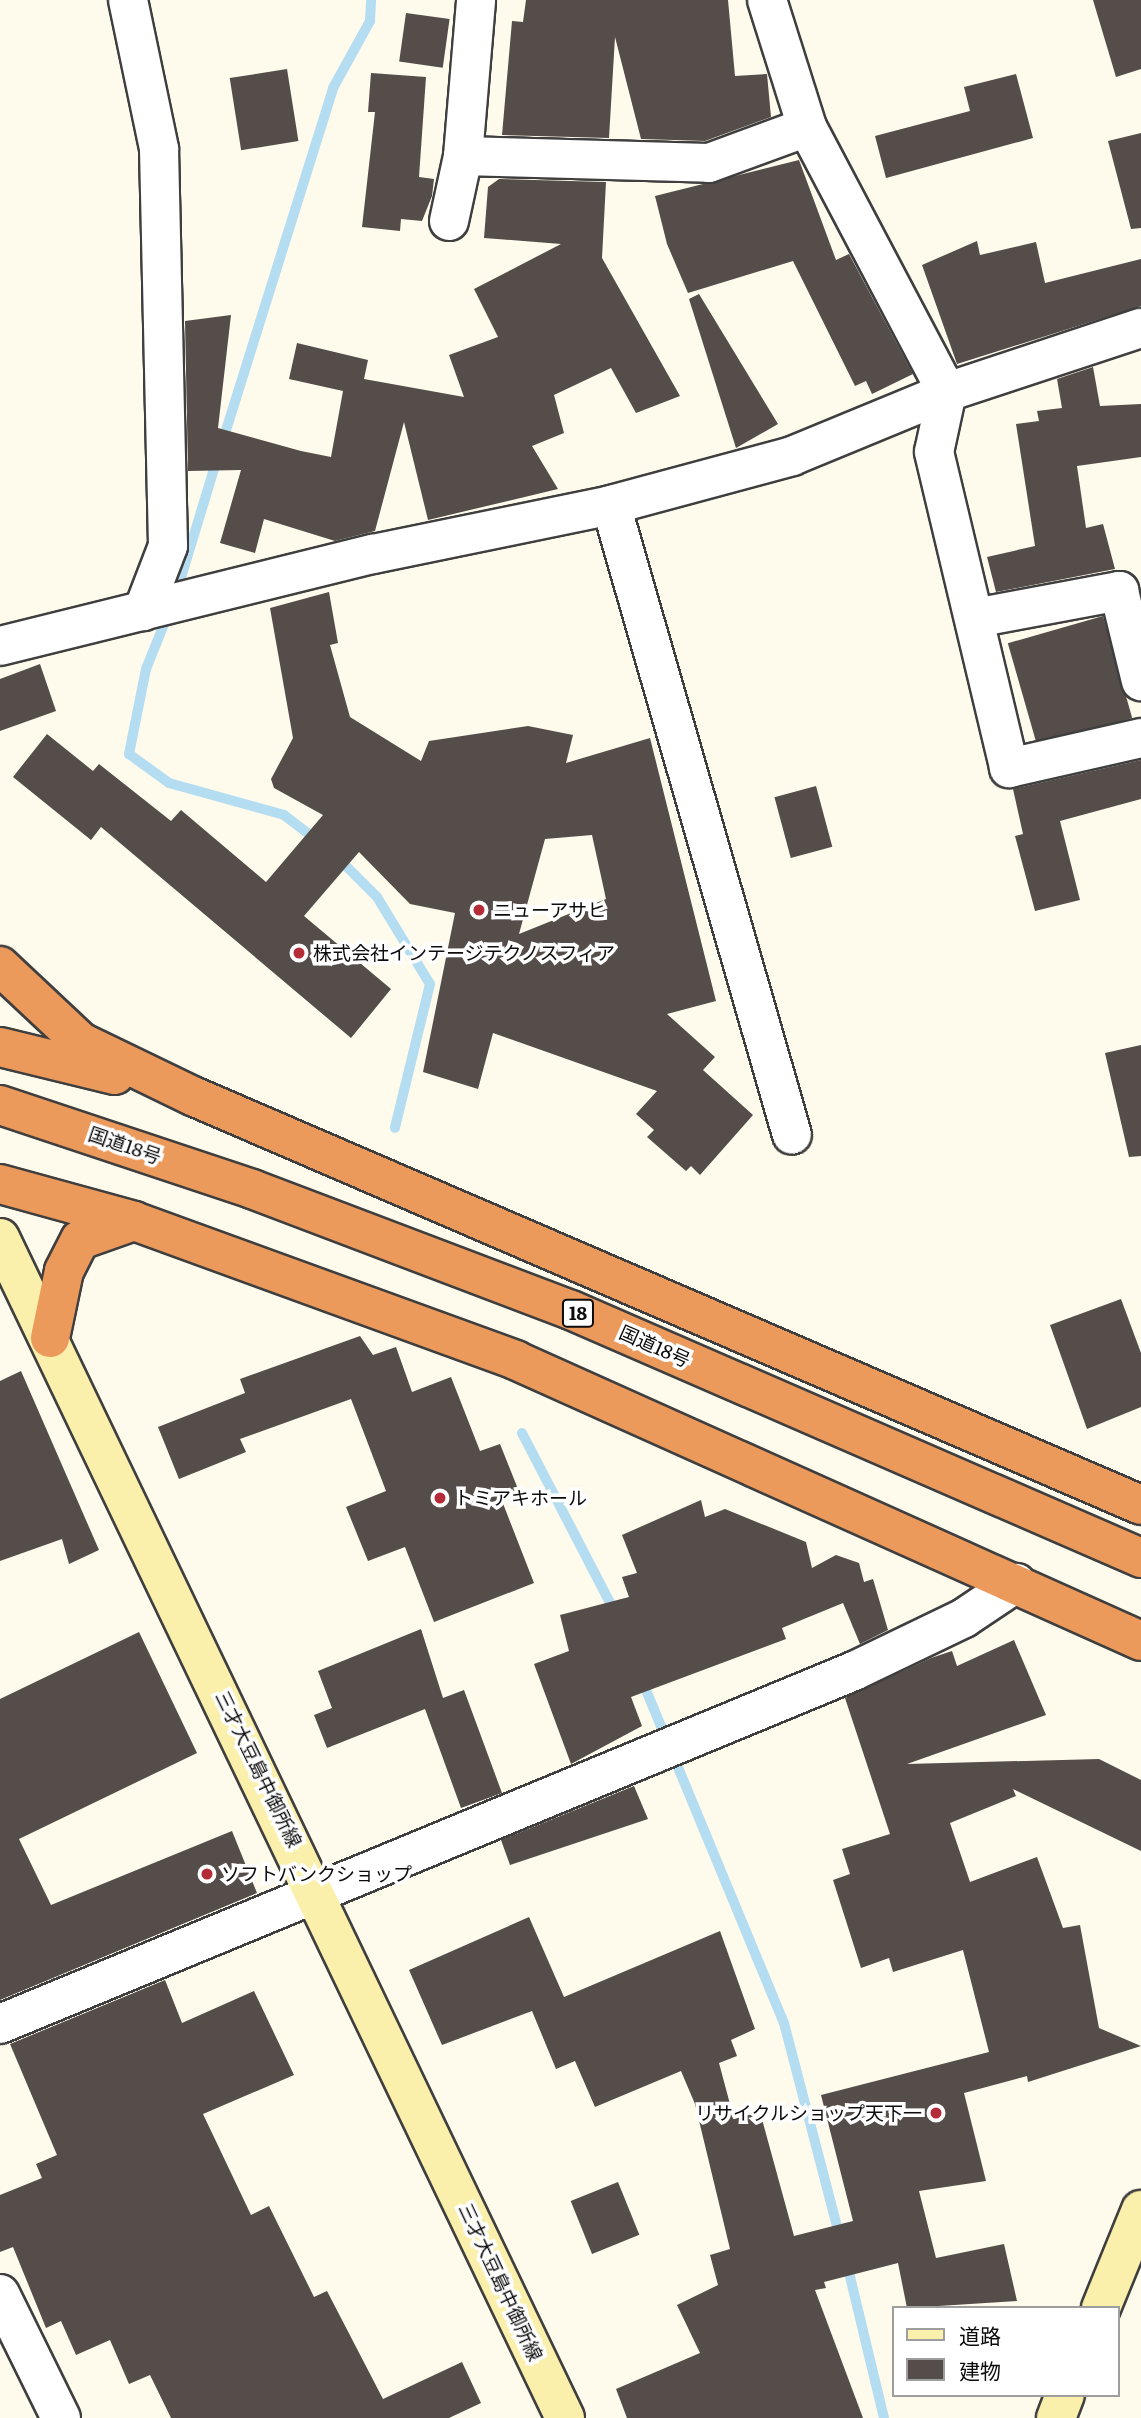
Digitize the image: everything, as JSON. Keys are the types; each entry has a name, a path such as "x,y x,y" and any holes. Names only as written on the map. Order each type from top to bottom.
{"highway":[{"name":"18","path":"0,966 81,1042 195,1097 1141,1505"},
{"name":"18","path":"0,1047 195,1097"},
{"name":"国道18号","path":"0,1105 252,1189 571,1310 1141,1558"},
{"name":"国道18号","path":"0,1131 247,1212 568,1335 1141,1578"},
{"path":"0,1184 134,1221 515,1360 1141,1641"},
{"path":"50,1338 64,1270 80,1240 134,1221"}],"main road":[{"name":"三才大豆島中御所線","path":"0,1238 318,1893 565,2418"},
{"path":"1102,2306 1141,2210"},
{"path":"1056,2418 1064,2397"}],"street":[{"path":"128,0 160,176 168,546 164,606"},
{"path":"449,221 463,156 476,0"},
{"path":"767,0 807,127 947,392 934,452 1009,768 1141,738"},
{"path":"463,156 709,163 807,127"},
{"path":"0,646 611,505 792,456 947,392 1141,328"},
{"path":"611,505 792,1135"},
{"path":"975,618 1119,591 1141,681"},
{"path":"0,2024 854,1671 964,1618 1016,1583"},
{"path":"0,2294 61,2418"}],"building":[{"path":"526,0 728,0 735,76 767,74 771,117 705,141 641,139 615,37 609,138 502,135 512,21 523,22"},
{"path":"1093,0 1141,0 1141,69 1116,77"},
{"path":"406,13 450,19 443,68 399,62"},
{"path":"287,69 298,141 241,150 230,78"},
{"path":"371,73 426,77 419,177 434,179 432,196 422,221 401,219 400,231 362,227 375,112 368,112"},
{"path":"1016,74 1033,138 886,178 875,136 970,111 964,87"},
{"path":"1141,133 1141,228 1131,229 1108,141"},
{"path":"799,160 836,260 849,254 913,374 872,394 866,381 855,386 793,261 688,293 667,244 655,196"},
{"path":"499,179 606,182 602,258 680,396 636,413 611,368 554,395 564,433 532,446 558,489 428,520 404,422 375,531 335,541 264,519 255,553 220,543 241,470 188,471 185,321 231,315 218,428 301,451 331,457 343,391 289,379 297,343 368,360 364,379 464,397 449,355 498,337 474,289 561,244 484,238 488,187"},
{"path":"977,241 980,255 1036,242 1045,283 1141,259 1141,306 957,364 922,265"},
{"path":"699,294 778,424 736,448 689,299"},
{"path":"1093,367 1100,406 1141,404 1141,457 1077,466 1086,528 1103,524 1115,569 996,592 987,557 1035,546 1016,424 1039,421 1037,411 1062,408 1057,379"},
{"path":"329,592 338,643 330,645 350,717 421,761 429,741 528,726 573,735 566,763 650,738 716,1001 667,1014 715,1057 703,1070 753,1115 700,1175 691,1166 686,1171 647,1137 654,1130 636,1114 657,1091 493,1033 478,1089 423,1072 455,913 410,904 359,852 304,916 391,989 351,1038 101,827 91,840 13,777 47,734 93,771 99,764 171,821 181,810 266,882 323,815 274,788 271,779 293,738 270,608","holes":["592,835 606,899 519,934 545,839"]},
{"path":"1103,616 1132,718 1037,745 1008,643"},
{"path":"40,664 56,711 0,731 0,679"},
{"path":"1141,760 1141,799 1060,821 1080,900 1035,911 1015,836 1023,834 1013,789"},
{"path":"816,786 832,847 791,858 774,797"},
{"path":"1141,1045 1141,1156 1129,1157 1105,1053"},
{"path":"1121,1299 1141,1353 1141,1407 1087,1429 1050,1325"},
{"name":"トミアキホール","path":"360,1336 373,1355 396,1347 412,1392 451,1377 480,1451 500,1444 520,1494 502,1501 534,1583 434,1622 405,1547 368,1561 346,1507 386,1491 351,1399 240,1439 246,1452 179,1479 158,1427 245,1393 240,1379"},
{"path":"21,1371 99,1550 69,1564 62,1539 0,1561 0,1381"},
{"path":"701,1500 705,1517 725,1509 806,1542 812,1568 836,1555 859,1563 864,1582 873,1579 888,1630 860,1644 843,1603 782,1628 786,1639 631,1697 642,1726 571,1764 534,1664 569,1651 560,1615 629,1597 622,1577 637,1573 622,1535"},
{"path":"421,1629 443,1698 464,1690 502,1793 461,1808 425,1709 327,1748 314,1715 332,1708 318,1671"},
{"path":"139,1632 197,1753 19,1839 51,1905 232,1831 257,1893 0,2000 0,1699"},
{"path":"1014,1640 1046,1715 907,1764 1099,1759 1141,1780 1141,1851 1013,1789 1016,1796 950,1823 970,1882 1037,1857 1063,1928 1080,1925 1099,2028 1141,2046 1028,2082 1027,2076 964,2093 986,2181 919,2191 936,2258 1004,2244 1017,2301 907,2306 898,2263 824,2282 826,2288 815,2290 863,2418 627,2418 616,2389 700,2353 677,2305 718,2285 710,2255 730,2249 695,2104 681,2071 595,2107 575,2061 556,2069 532,2011 442,2045 409,1970 529,1917 564,1997 720,1931 755,2029 731,2040 737,2056 719,2063 734,2119 760,2112 794,2236 853,2221 821,2095 989,2052 963,1950 893,1972 889,1958 861,1968 833,1880 850,1874 842,1849 890,1834 845,1698 952,1651 957,1666"},
{"path":"634,1786 648,1819 510,1865 501,1840"},
{"path":"165,1980 182,2023 254,1991 294,2075 203,2114 251,2215 269,2206 314,2297 327,2291 383,2399 462,2362 481,2403 449,2418 171,2418 150,2375 129,2384 110,2340 76,2355 61,2321 46,2328 13,2247 0,2252 0,2195 42,2178 36,2164 57,2155 10,2044"},
{"path":"618,2182 639,2235 592,2254 571,2201"}],"waterway":[{"path":"222,443 333,88 370,21 371,0"},
{"path":"176,594 217,459"},
{"path":"169,612 146,669 129,754 169,783 284,815 319,842"},
{"path":"337,857 377,897 430,984 395,1128"},
{"path":"522,1433 616,1614"},
{"path":"641,1678 784,2023 840,2238"},
{"path":"847,2264 884,2418"}],"place":[{"name":"ニューアサヒ","path":"479,910"},
{"name":"株式会社インテージテクノスフィア","path":"299,953"},
{"name":"トミアキホール","path":"440,1498"},
{"name":"ソフトバンクショップ","path":"207,1874"},
{"name":"リサイクルショップ天下一","path":"936,2113"}]}
